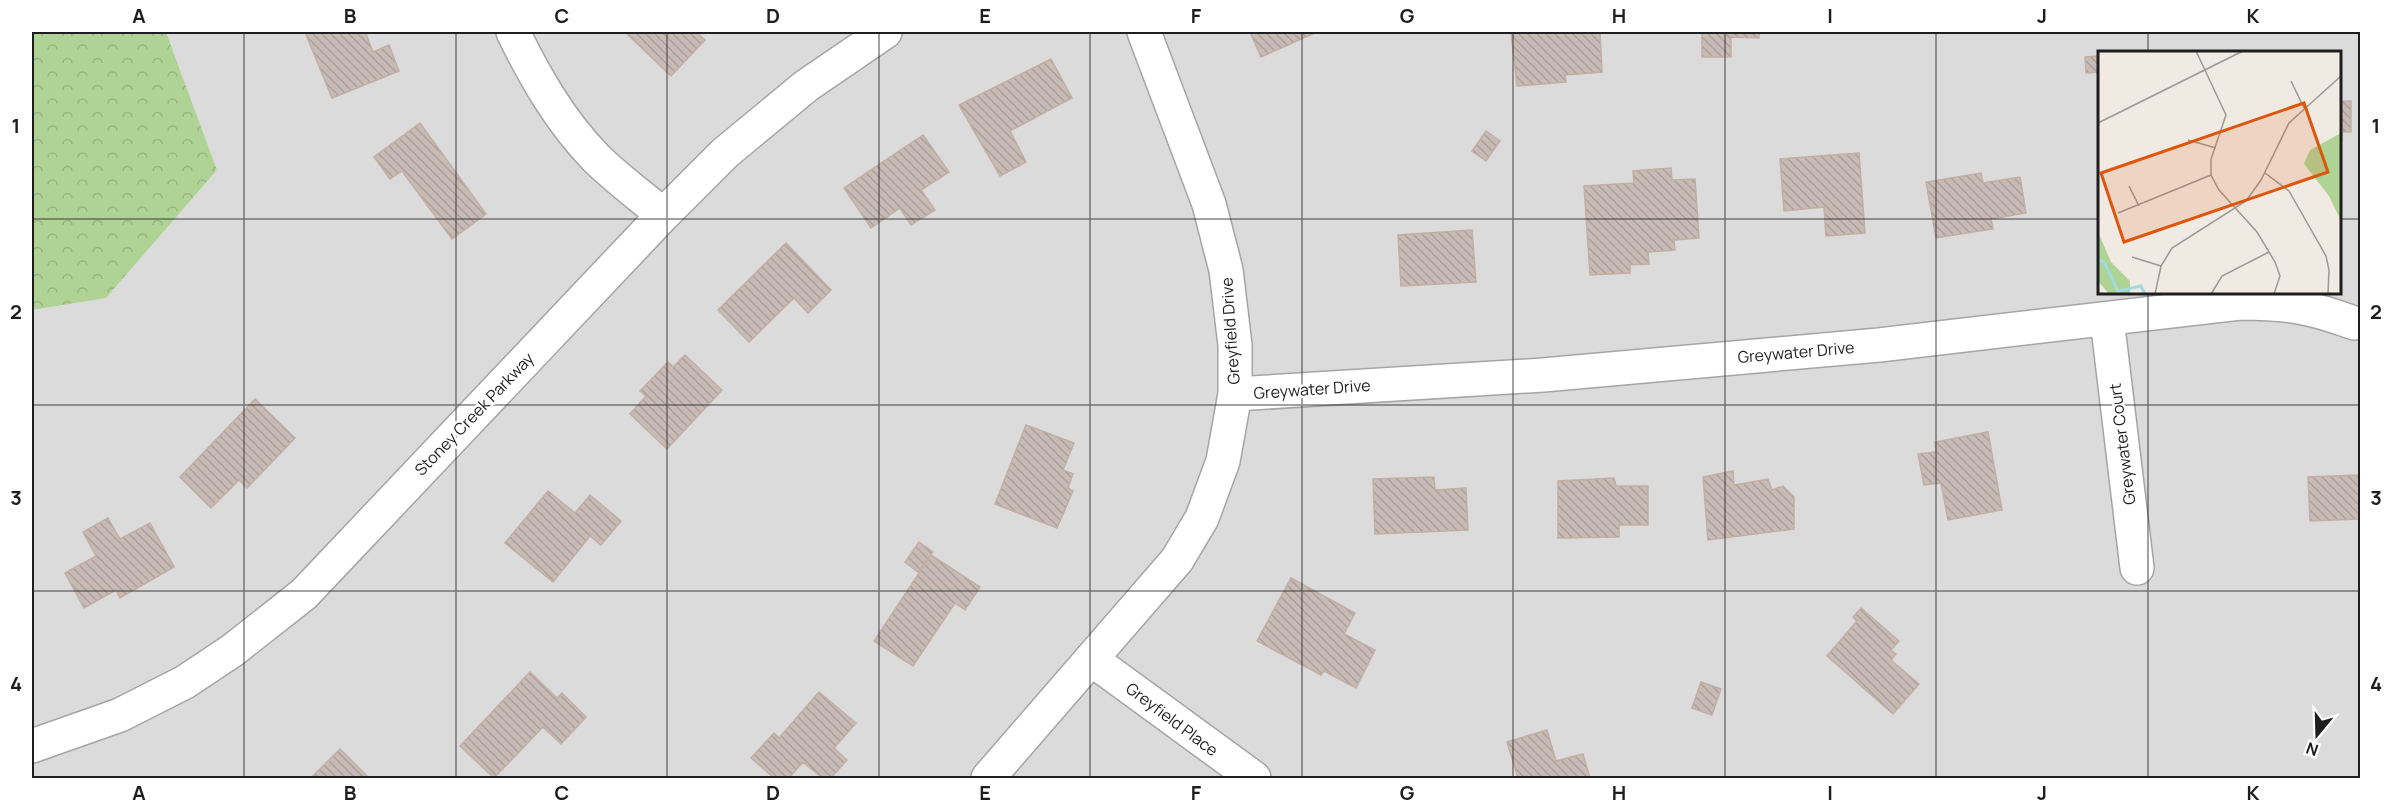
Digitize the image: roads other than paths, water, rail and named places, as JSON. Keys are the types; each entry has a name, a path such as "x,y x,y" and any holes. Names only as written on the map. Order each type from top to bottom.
{"street":[{"path":"513,32 533,74 566,123 597,159 663,214"},
{"name":"Stoney Creek Parkway","path":"32,746 120,715 185,682 233,650 304,594 663,214 726,153 806,87 885,32"},
{"name":"Greyfield Drive","path":"988,778 1177,560 1202,518 1223,461 1234,394 1235,345 1226,270 1209,204 1144,32"},
{"name":"Greywater Drive","path":"1234,394 1647,366 1879,345 2240,303 2282,303 2315,308 2354,323"},
{"name":"Greywater Court","path":"2107,319 2137,568"},
{"name":"Greyfield Place","path":"1091,659 1254,778"}]}
